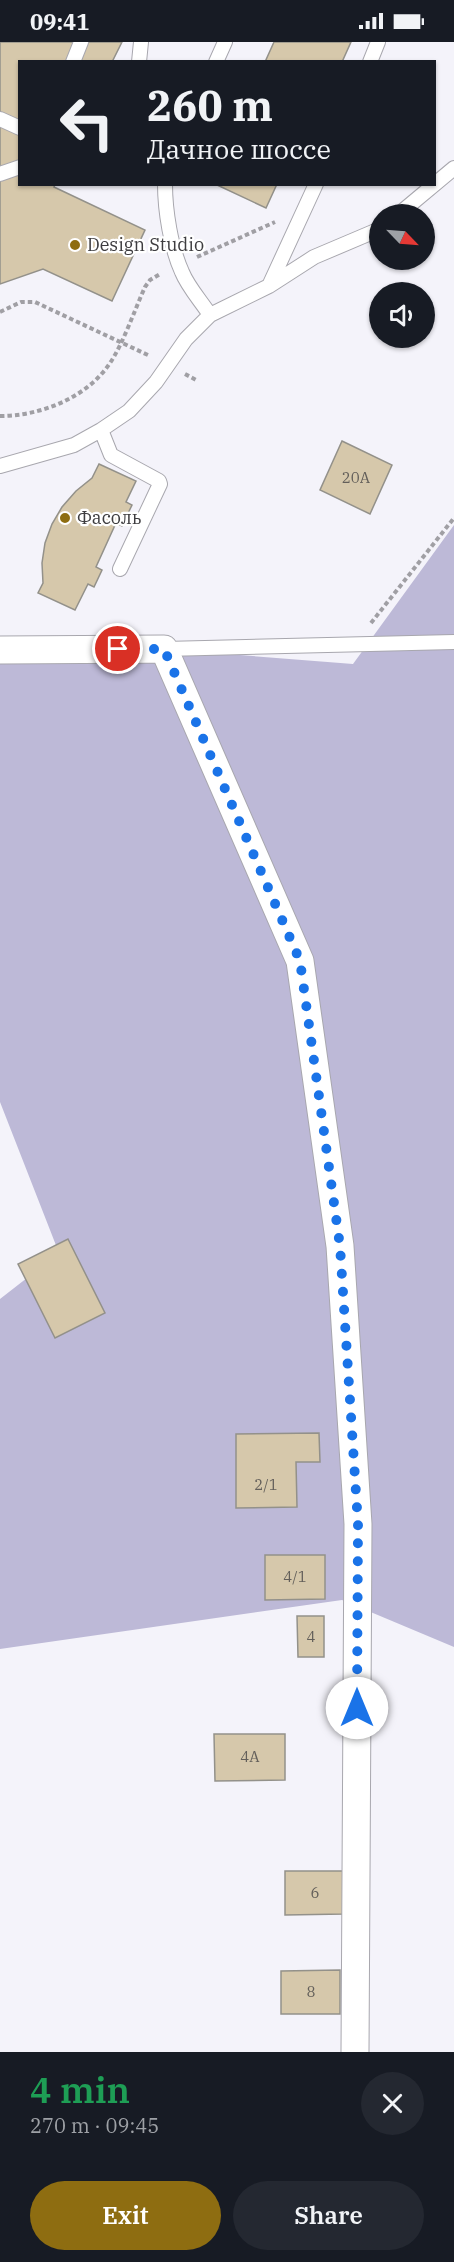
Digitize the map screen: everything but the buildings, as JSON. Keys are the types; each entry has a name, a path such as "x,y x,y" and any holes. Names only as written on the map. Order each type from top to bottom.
{"street":[{"path":"0,650 164,649 300,961 339,1235 358,1524 355,2052"}],"lane":[{"path":"74,60 81,42"},
{"path":"139,60 141,42"},
{"path":"217,60 225,42"},
{"path":"371,60 378,42"},
{"path":"0,118 18,127"},
{"path":"0,174 18,168"},
{"path":"436,183 454,168"},
{"path":"165,186 165,205 179,266 185,279 210,315"},
{"path":"269,286 315,186"},
{"path":"411,204 432,186"},
{"path":"0,466 74,445 101,430 136,404 156,382 186,339 210,315 269,286 314,257 369,234"},
{"path":"101,430 111,455 159,481 160,484 120,568"},
{"path":"164,649 454,642"}],"path":[{"path":"0,416 34,412 53,406 74,395 93,381 110,363 150,280 305,208"},
{"path":"0,312 21,302 35,302 154,358"},
{"path":"354,645 454,518"}],"shaded area":[{"path":"454,525 454,1647 342,1600 0,1649 0,1299 59,1253 0,1102 0,650 164,649 353,664"}],"place":[{"name":"Design Studio","path":"75,245"},
{"name":"Фасоль","path":"65,518"}],"route":[{"path":"118,649 164,649 300,961 340,1246 358,1524 357,1708"}]}
